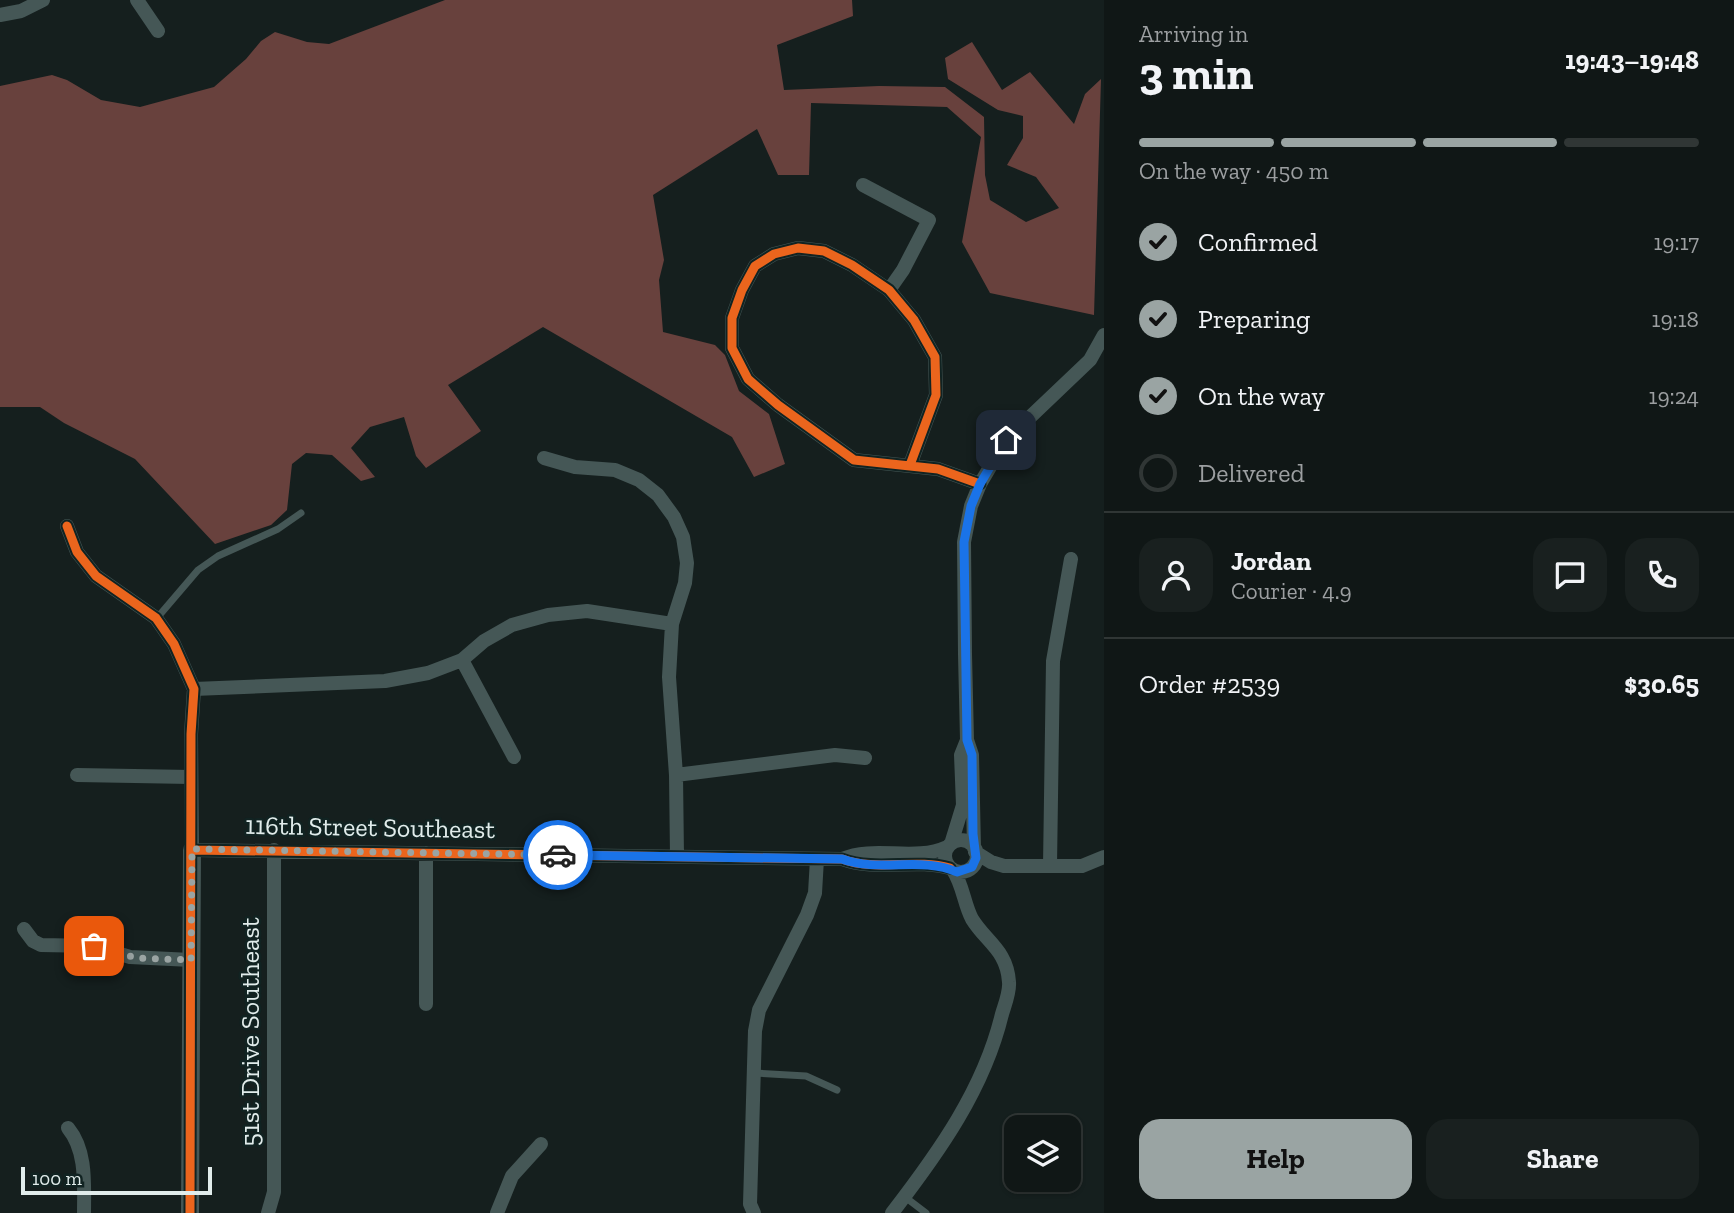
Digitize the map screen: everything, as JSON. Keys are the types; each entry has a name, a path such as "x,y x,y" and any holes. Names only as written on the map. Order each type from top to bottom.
{"street":[{"path":"0,15 21,11 43,0"},
{"path":"137,0 158,31"},
{"path":"863,185 929,220 903,271 889,290"},
{"path":"910,465 936,395 935,357 914,320 889,290 852,265 824,251 798,248 774,254 755,267 742,290 732,318 732,348 748,379 778,405 854,460 938,469 980,484"},
{"path":"965,896 976,858 972,755 967,740 964,542 971,506 980,484 1006,440 1090,360 1104,335"},
{"path":"544,458 575,467 615,470 639,480 658,495 674,517 682,537 687,563 685,583 672,624 669,677 676,775 677,856"},
{"path":"67,526 77,552 96,576 156,618 174,644 194,689 191,777 190,1213"},
{"path":"1050,866 1053,661 1071,559"},
{"path":"194,689 385,681 428,673 462,660 484,641 512,625 548,615 587,611 672,624"},
{"path":"462,660 514,757"},
{"path":"892,1213 949,1135 970,1100 1000,1024 1010,984 1000,951 972,919 965,896 945,857 963,805 961,755 967,740"},
{"path":"676,775 835,755 865,758"},
{"path":"77,775 191,777"},
{"path":"949,846 956,841 966,841 991,862 1004,866 1082,866 1104,857"},
{"name":"116th Street Southeast","path":"192,849 842,859 855,854 935,853 949,846"},
{"name":"51st Drive Southeast","path":"268,1213 274,1192 274,850"},
{"path":"426,853 426,1004"},
{"path":"754,1213 750,1204 755,1031 759,1010 816,893 817,859"},
{"name":"116th Street Southeast","path":"842,859 855,864 931,864 951,869"},
{"path":"951,869 963,872 971,868 992,870 1004,866"},
{"path":"24,929 33,941 41,945 94,946 137,958 191,960"},
{"path":"68,1128 76,1138 84,1173 84,1213"},
{"path":"497,1213 512,1176 541,1144"}],"lane":[{"path":"156,618 198,570 218,556 278,529 301,513"},
{"path":"754,1073 806,1076 837,1090"},
{"path":"905,1196 926,1213"}],"shaded area":[{"path":"445,0 852,0 853,16 777,45 784,90 879,86 945,87 984,117 985,175 990,200 1026,222 1059,208 1036,177 1007,165 1023,138 1023,116 998,110 948,79 945,58 972,42 1002,90 1030,72 1074,124 1085,94 1101,79 1094,315 990,293 962,242 981,137 947,107 811,103 809,175 778,175 757,129 653,195 664,260 659,280 663,332 715,345 725,355 739,391 769,414 785,464 754,477 732,437 543,327 448,385 481,431 426,468 416,456 404,417 370,427 351,448 375,477 361,481 332,455 306,453 292,464 287,510 271,525 215,544 135,459 64,423 40,407 0,407 0,86 52,75 67,80 101,100 140,107 214,87 246,59 261,41 275,32 307,42 329,44"}],"cycle path":[{"path":"910,465 936,395 935,357 914,320 889,290 852,265 824,251 798,248 774,254 755,266 742,290 732,318 732,348 748,379 778,405 854,460 938,469 980,484"},
{"path":"67,526 77,552 96,576 156,618 174,644 194,689 191,734 190,1213"},
{"path":"192,850 842,859 855,863 923,864 950,868"}],"way so far":[{"path":"94,946 130,957 191,960 192,849 558,855"}],"route":[{"path":"558,855 842,859 855,864 931,864 950,867 957,872 972,867 976,853 973,834 972,755 967,740 964,542 971,506 980,484 1006,440"}]}
